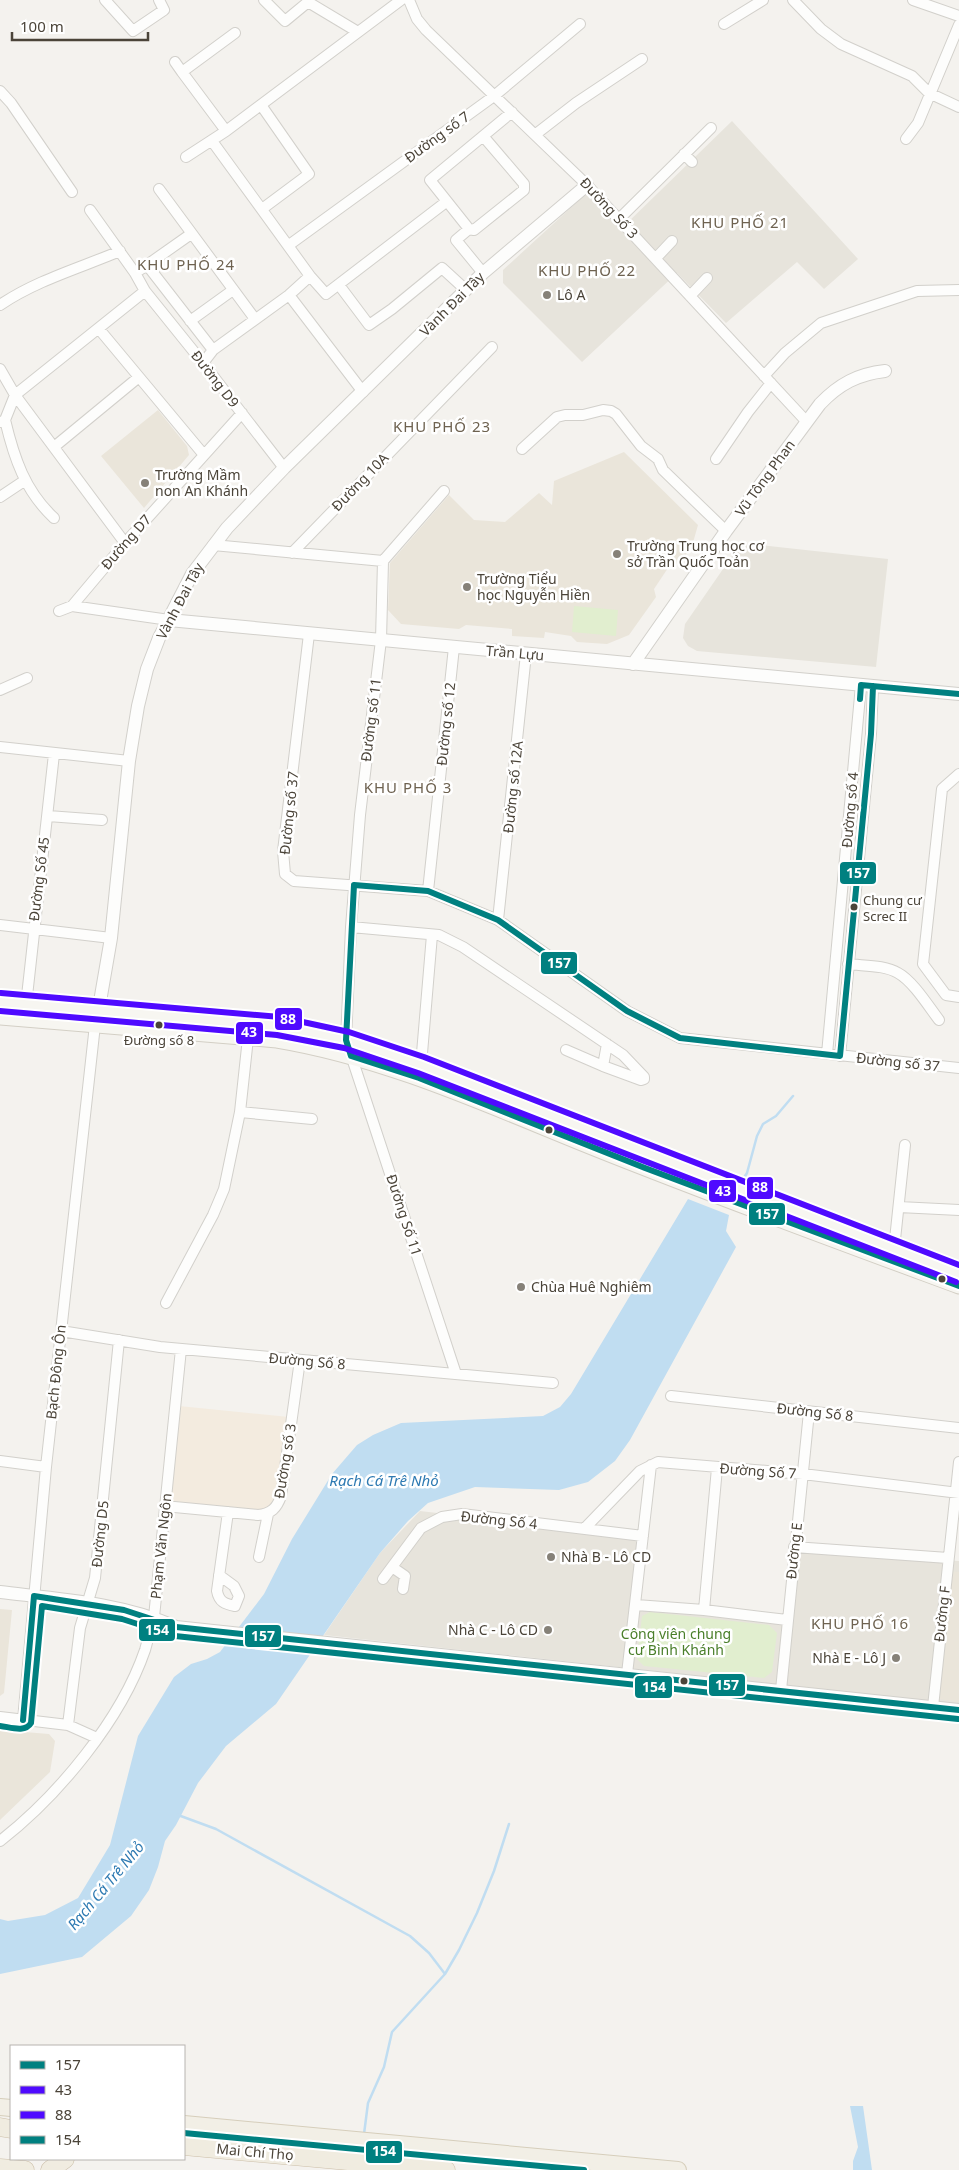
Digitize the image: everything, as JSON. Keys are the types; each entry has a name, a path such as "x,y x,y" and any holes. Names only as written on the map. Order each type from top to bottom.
{"highway":[{"name":"Mai Chí Thọ","path":"185,2146 446,2170"},
{"path":"0,2166 16,2160"},
{"path":"48,2170 63,2160"},
{"path":"0,2166 25,2170"}],"main road":[{"path":"0,1002 278,1026 346,1040 421,1065 648,1162"},
{"path":"0,1016 95,1026 248,1038 316,1046 419,1078 648,1162 783,1214 959,1286"},
{"path":"783,1214 894,1249 959,1274"},
{"name":"Mai Chí Thọ","path":"185,2124 678,2170"}],"street":[{"path":"106,0 133,31 164,10 159,0"},
{"path":"264,0 285,22 308,2 358,32"},
{"path":"186,157 226,131 401,0"},
{"name":"Đường Số 3","path":"409,0 417,19 494,96 588,184 806,421"},
{"path":"724,24 763,0"},
{"path":"793,0 821,29 841,44 912,76 930,93 959,107"},
{"path":"913,0 959,16"},
{"name":"Đường số 7","path":"289,245 494,96 580,24"},
{"path":"906,139 918,123 959,25"},
{"path":"182,72 234,33"},
{"path":"536,134 576,103 642,59"},
{"path":"175,62 226,131"},
{"path":"2,97 11,103 72,192"},
{"path":"261,105 310,174 262,209"},
{"path":"469,229 430,180 512,112"},
{"path":"619,219 711,128"},
{"path":"483,273 456,240 469,229 474,230 524,190 524,184 484,136"},
{"path":"212,141 310,276 326,294 446,202"},
{"path":"684,154 692,162"},
{"name":"Vành Đai Tây","path":"95,1026 111,938 129,761 142,687 159,638 192,574 213,545 284,468 364,392 483,273 588,184"},
{"path":"159,189 256,319"},
{"name":"Đường D9","path":"90,210 136,273 145,291 284,468"},
{"path":"136,273 191,234"},
{"path":"656,258 672,241"},
{"path":"0,305 17,293 55,275 120,251"},
{"path":"147,265 213,350"},
{"path":"339,285 369,325 392,309 442,268 466,290"},
{"path":"203,363 213,350 289,295 310,276"},
{"path":"690,296 707,278"},
{"path":"190,321 233,290"},
{"path":"716,459 785,353 821,323 917,291 959,290"},
{"path":"54,518 41,506 24,481 3,421 14,395 145,291"},
{"path":"289,295 364,392"},
{"path":"99,329 204,455"},
{"name":"Đường 10A","path":"292,553 492,347"},
{"path":"0,369 14,395 124,543"},
{"name":"Vũ Tông Phan","path":"633,664 726,531 820,404 838,386 861,376 885,371"},
{"path":"54,447 139,377"},
{"path":"522,449 558,417 582,415 604,410 611,411 616,414 641,446 658,459 663,470 726,531"},
{"name":"Đường D7","path":"72,606 124,543 242,413"},
{"path":"0,497 24,481"},
{"path":"381,640 382,562 444,490"},
{"path":"213,545 382,562"},
{"path":"59,611 72,606 169,620"},
{"name":"Trần Lựu","path":"169,620 959,694"},
{"name":"Đường số 37","path":"309,634 283,851 285,874 294,881 428,891 498,920 627,1011 680,1038 959,1068"},
{"name":"Đường số 11","path":"346,1040 351,927 360,815 381,640"},
{"name":"Đường số 12","path":"428,891 454,647"},
{"name":"Đường số 12A","path":"498,920 526,654"},
{"path":"0,690 27,678"},
{"name":"Đường số 4","path":"840,1056 871,734 867,686"},
{"name":"Đường số 4","path":"827,1054 867,686"},
{"path":"0,747 129,761"},
{"name":"Đường Số 45","path":"26,1004 54,754"},
{"path":"959,774 942,789 923,964 946,996 959,997"},
{"path":"48,816 102,820"},
{"path":"0,925 111,938"},
{"path":"351,927 439,935 463,947 623,1055 644,1078 641,1080 566,1050"},
{"path":"421,1065 432,934"},
{"path":"848,964 886,969 898,973 909,983 939,1020"},
{"name":"Bạch Đông Ôn","path":"23,1720 46,1467 95,1026"},
{"path":"166,1304 213,1215 224,1189 240,1112 248,1038"},
{"name":"Đường Số 11","path":"346,1040 456,1374"},
{"path":"603,1066 607,1044"},
{"path":"240,1112 312,1119"},
{"path":"894,1249 905,1145"},
{"path":"899,1207 959,1210"},
{"name":"Đường Số 8","path":"61,1331 181,1349 553,1383"},
{"name":"Đường D5","path":"68,1724 80,1628 96,1575 119,1340"},
{"name":"Phạm Văn Ngôn","path":"0,1841 54,1793 97,1738 112,1716 144,1652 154,1617 181,1349"},
{"name":"Đường số 3","path":"164,1506 258,1515 268,1514 277,1507 281,1496 300,1360"},
{"name":"Đường Số 8","path":"671,1396 959,1428"},
{"name":"Đường E","path":"781,1690 809,1412"},
{"path":"0,1461 46,1467"},
{"name":"Đường Số 7","path":"651,1465 658,1462 803,1474 958,1493"},
{"name":"Đường F","path":"933,1707 948,1558 958,1493 959,1462"},
{"path":"584,1529 640,1471 651,1465"},
{"path":"627,1674 651,1465"},
{"path":"704,1610 717,1468"},
{"path":"219,1575 228,1512"},
{"path":"259,1557 268,1514"},
{"name":"Đường Số 4","path":"383,1579 421,1528 442,1517 462,1514 643,1536"},
{"path":"794,1548 948,1558"},
{"path":"392,1567 405,1576 403,1589"},
{"path":"0,1592 89,1603 154,1617 176,1627 200,1630 959,1710"},
{"path":"636,1605 704,1610 787,1620"},
{"path":"0,1717 68,1724 97,1738"}],"shaded area":[{"path":"732,121 858,259 824,289 797,262 726,323 677,273 582,362 503,283 503,270 589,191 624,226"},
{"name":"Trường Mầm non An Khánh","path":"158,410 187,446 189,455 144,508 101,456"},
{"path":"624,452 698,525 692,546 680,563 670,565 654,589 656,597 629,635 607,644 577,642 571,636 545,632 544,638 512,636 512,629 466,625 459,629 401,624 388,610 390,563 449,495 474,520 505,522 539,493 552,505 554,481"},
{"path":"741,543 888,559 876,667 697,651 688,646 683,638 685,624"},
{"path":"179,1406 289,1417 277,1498 274,1505 262,1512 175,1503 172,1500 170,1493"},
{"path":"420,1511 642,1537 635,1606 788,1621 797,1551 959,1561 959,1704 324,1635 380,1553"},
{"path":"950,1571 959,1572 959,1702 939,1699 934,1694"},
{"path":"0,1609 12,1610 4,1693 0,1696"},
{"path":"0,1730 49,1734 55,1741 50,1772 0,1820"}],"green space":[{"path":"574,606 618,610 616,636 572,632"},
{"name":"Công viên chung cư Bình Khánh","path":"650,1612 769,1625 777,1633 772,1672 764,1678 644,1666 637,1659 642,1616"}],"water":[{"name":"Rạch Cá Trê Nhỏ","path":"688,1199 729,1215 726,1231 736,1247 630,1440 615,1461 588,1482 559,1490 475,1487 428,1503 408,1521 380,1553 276,1704 226,1746 198,1783 176,1825 165,1841 149,1890 131,1916 82,1957 0,1974 0,1919 8,1921 45,1915 78,1898 110,1845 138,1736 174,1677 191,1664 220,1652 264,1594 292,1539 332,1474 357,1445 373,1435 401,1423 543,1416 560,1407 571,1394"},
{"path":"850,2106 863,2106 872,2170 853,2170 853,2161 858,2147"}],"waterway":[{"name":"Rạch Cá Trê Nhỏ","path":"740,1184 747,1173 757,1136 763,1124 776,1116 793,1096"},
{"path":"178,1815 216,1829 410,1936 429,1953 445,1974"},
{"path":"364,2134 368,2103 384,2067 392,2032 445,1974 459,1950 494,1871 509,1824"}],"transit line":[{"name":"157","path":"860,699 861,685 959,694"},
{"name":"157","path":"354,885 428,891 498,920 627,1011 680,1038 840,1056 871,734 873,686"},
{"name":"157","path":"354,885 346,1040 351,1056 419,1078 645,1168 959,1286"},
{"name":"88","path":"1,993 280,1017 349,1032 424,1057 959,1265"},
{"name":"43","path":"0,1011 277,1035 344,1048 418,1073 956,1282"},
{"name":"157","path":"34,1596 124,1610 176,1627 959,1710"},
{"name":"157","path":"23,1720 34,1596"},
{"name":"154","path":"0,1726 21,1729 31,1723 42,1606 122,1619 175,1636 958,1719"},
{"name":"154","path":"185,2133 584,2170"}],"place":[{"name":"Lô A","path":"547,295"},
{"name":"Trường Mầm non An Khánh","path":"145,483"},
{"name":"Trường Trung học cơ sở Trần Quốc Toản","path":"617,554"},
{"name":"Trường Tiểu học Nguyễn Hiền","path":"467,587"},
{"name":"Chung cư Screc II","path":"854,907"},
{"name":"Đường số 8","path":"159,1025"},
{"name":"Chùa Huê Nghiêm","path":"521,1287"},
{"name":"Nhà B - Lô CD","path":"551,1557"},
{"name":"Nhà C - Lô CD","path":"548,1630"},
{"name":"Nhà E - Lô J","path":"896,1658"}],"district":[{"name":"KHU PHỐ 21","path":"740,223"},
{"name":"KHU PHỐ 24","path":"186,265"},
{"name":"KHU PHỐ 22","path":"587,271"},
{"name":"KHU PHỐ 23","path":"442,427"},
{"name":"KHU PHỐ 3","path":"408,788"},
{"name":"KHU PHỐ 16","path":"860,1624"}]}
